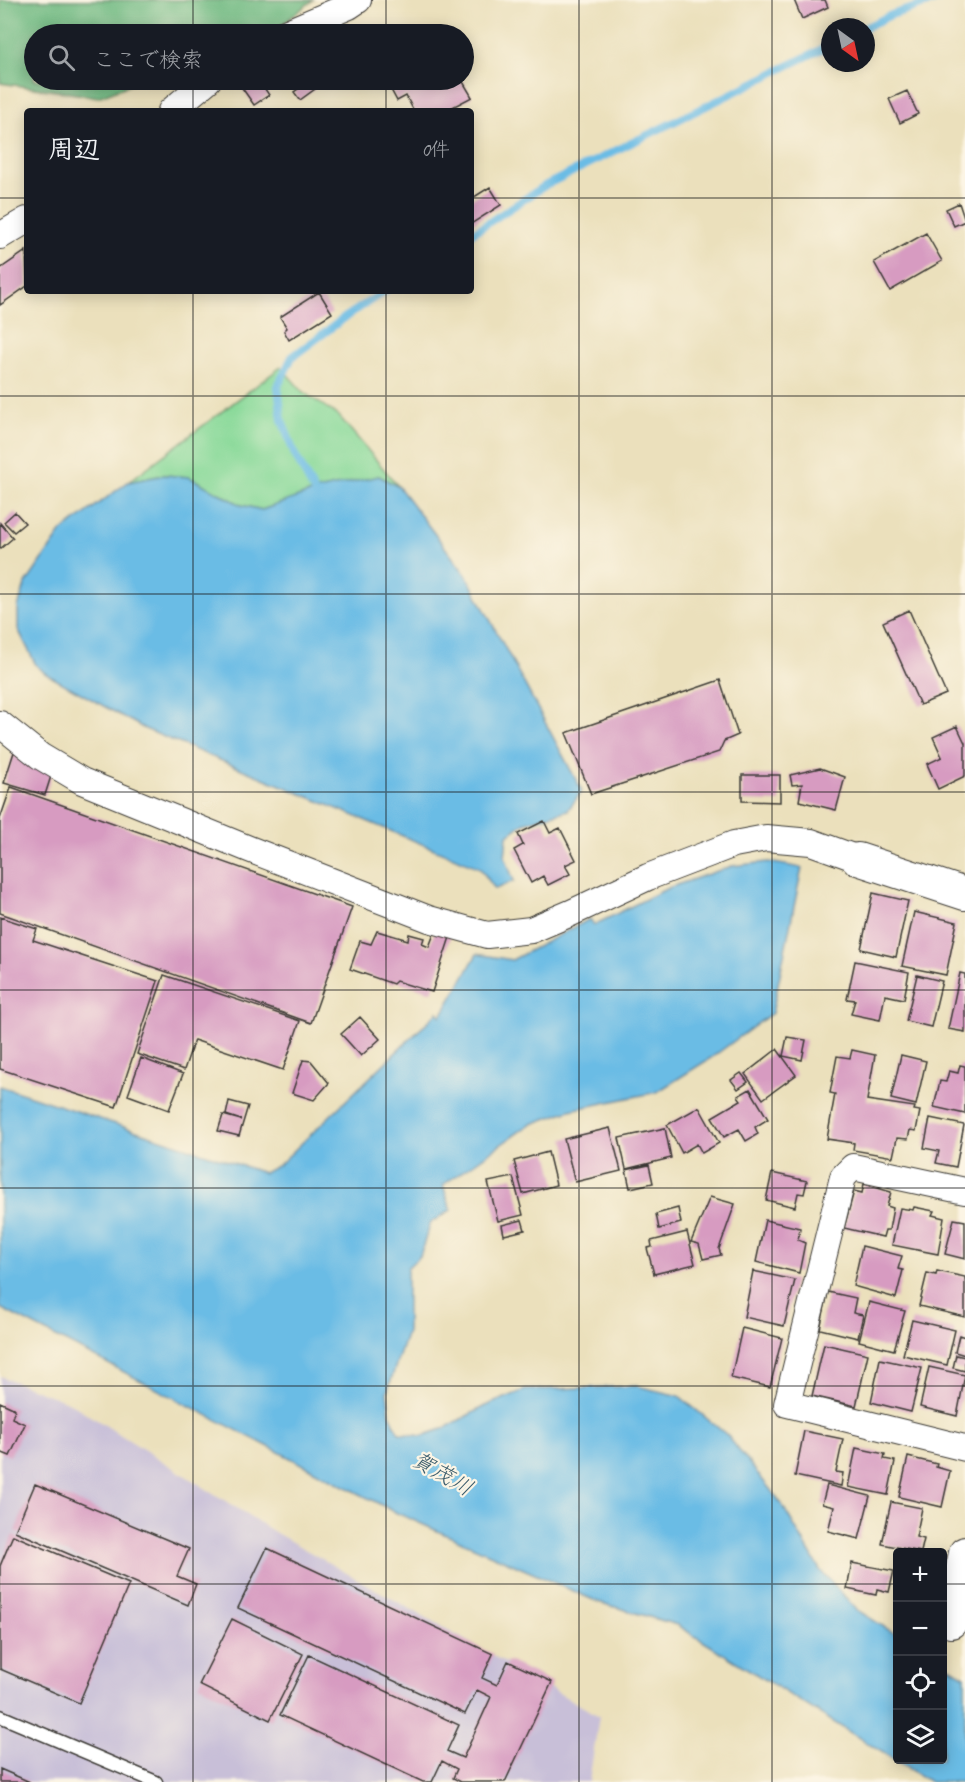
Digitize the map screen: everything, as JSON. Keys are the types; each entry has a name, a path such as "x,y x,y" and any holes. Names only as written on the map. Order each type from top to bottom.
{"street":[{"path":"307,24 358,0"},
{"path":"175,108 196,90"},
{"path":"0,236 24,222"},
{"path":"0,724 40,756 82,781 429,918 488,935 531,930 648,877 734,844 766,838 811,842 965,894"},
{"path":"965,1191 853,1167 843,1177 787,1404 965,1448"},
{"path":"958,1627 965,1553"}],"lane":[{"path":"0,1716 156,1782"}],"shaded area":[{"path":"0,1376 70,1403 276,1533 599,1716 589,1782 0,1782"}],"green space":[{"path":"0,0 313,0 283,24 24,24 24,86 0,83"},
{"path":"49,90 116,90 98,97"},
{"path":"281,367 303,392 339,416 399,487 379,476 318,490 262,510 241,505 189,477 164,475 128,482"}],"water":[{"path":"164,475 189,477 241,505 262,510 318,490 379,476 399,487 466,575 582,791 568,810 524,823 507,836 505,857 514,881 495,889 480,868 145,729 46,674 36,665 18,629 18,607 25,585 62,531 128,482"},
{"name":"賀茂川","path":"768,862 802,868 772,1013 711,1058 657,1092 570,1110 529,1125 443,1185 451,1210 430,1223 420,1256 407,1268 407,1332 387,1392 390,1414 399,1433 422,1436 445,1428 485,1406 525,1390 637,1386 679,1396 727,1435 781,1503 820,1570 857,1610 893,1632 893,1759 677,1625 598,1602 397,1513 0,1308 0,1086 264,1173 279,1165 438,1012 441,1016 477,954 512,960 590,919 594,925 668,888 732,866"},
{"path":"947,1665 965,1676 965,1782 930,1782 901,1764 947,1764"}],"building":[{"path":"794,0 825,0 828,7 802,19"},
{"path":"244,90 266,90 269,95 254,105"},
{"path":"297,90 314,90 300,100 294,92"},
{"path":"391,90 468,90 472,97 451,108 412,108 406,96 397,101"},
{"path":"907,91 918,114 900,123 889,99"},
{"path":"490,187 501,205 474,222 474,197"},
{"path":"959,203 965,221 954,226 946,209"},
{"path":"926,233 942,261 890,291 874,262"},
{"path":"24,252 24,288 0,305 0,269"},
{"path":"316,294 320,294 332,313 289,340 284,331 287,328 280,317"},
{"path":"15,512 25,523 14,532 4,522"},
{"path":"0,523 13,538 0,549"},
{"path":"909,610 946,694 920,705 883,622"},
{"path":"720,680 738,735 724,741 719,752 591,794 566,733"},
{"path":"957,726 965,743 965,776 938,789 927,764 942,757 933,737"},
{"path":"15,749 52,773 45,795 4,783"},
{"path":"820,768 845,777 836,810 799,801 802,784 792,785 790,775"},
{"path":"742,775 780,775 780,802 742,801"},
{"path":"11,787 352,907 311,1023 0,913 0,819"},
{"path":"544,821 550,833 560,828 576,860 565,865 570,874 548,885 543,876 531,883 514,850 523,845 518,834"},
{"path":"873,893 908,901 896,957 861,949"},
{"path":"914,912 957,922 946,975 902,966"},
{"path":"0,917 37,929 33,940 158,981 116,1107 0,1069"},
{"path":"437,926 452,931 432,992 396,981 393,984 350,969 360,941 371,944 377,931 408,940 409,934 424,938 422,944 429,947"},
{"path":"855,961 909,972 904,999 885,995 880,1020 851,1014 855,1000 847,999"},
{"path":"960,973 965,974 965,1032 948,1029"},
{"path":"164,975 300,1021 283,1070 194,1040 184,1070 137,1054"},
{"path":"917,975 942,981 931,1027 906,1021"},
{"path":"360,1017 380,1039 361,1056 341,1034"},
{"path":"787,1037 806,1040 802,1060 783,1056"},
{"path":"777,1049 796,1075 763,1099 745,1074"},
{"path":"852,1050 875,1055 867,1100 915,1107 914,1110 920,1111 916,1131 910,1130 908,1139 897,1138 893,1157 853,1150 854,1143 827,1139 835,1094 830,1093 837,1056 850,1058"},
{"path":"901,1055 926,1061 916,1105 891,1099"},
{"path":"141,1058 183,1074 169,1110 128,1095"},
{"path":"303,1060 311,1061 329,1083 314,1100 292,1093"},
{"path":"960,1065 965,1066 965,1114 934,1107 940,1081 946,1082 949,1071 958,1073"},
{"path":"741,1073 748,1082 738,1089 731,1080"},
{"path":"750,1089 768,1119 755,1127 758,1134 746,1141 739,1129 724,1137 712,1117 741,1100 738,1096"},
{"path":"229,1101 248,1106 239,1136 218,1131 223,1115 241,1120 226,1115"},
{"path":"699,1107 719,1143 702,1153 697,1144 682,1153 667,1125"},
{"path":"930,1118 964,1125 956,1167 936,1163 939,1151 924,1148"},
{"path":"610,1128 621,1171 575,1182 564,1139"},
{"path":"665,1128 671,1158 626,1169 619,1138"},
{"path":"548,1152 556,1185 523,1194 514,1161"},
{"path":"649,1165 653,1183 630,1188 626,1170"},
{"path":"772,1173 807,1181 804,1194 798,1193 795,1207 766,1200"},
{"path":"513,1177 523,1215 498,1221 488,1182"},
{"path":"864,1184 891,1192 887,1206 893,1208 889,1230 885,1230 883,1237 844,1228 854,1191 862,1193"},
{"path":"710,1197 735,1204 719,1249 721,1255 703,1259 699,1244 691,1242"},
{"path":"914,1207 934,1211 932,1215 944,1218 938,1254 892,1245 900,1208 913,1210"},
{"path":"678,1208 681,1223 659,1229 656,1214"},
{"path":"954,1219 965,1221 965,1259 945,1254"},
{"path":"522,1220 525,1230 504,1235 502,1225"},
{"path":"765,1220 800,1228 798,1240 805,1243 799,1273 756,1262"},
{"path":"687,1232 695,1264 654,1274 647,1248 652,1247 651,1241"},
{"path":"862,1246 902,1256 898,1269 903,1270 896,1298 853,1286"},
{"path":"753,1271 795,1280 784,1326 744,1317"},
{"path":"937,1271 965,1277 965,1317 919,1306 927,1273 936,1275"},
{"path":"828,1292 856,1298 853,1313 863,1315 858,1338 820,1329"},
{"path":"869,1302 905,1311 894,1350 859,1341"},
{"path":"912,1320 955,1330 947,1365 903,1355"},
{"path":"742,1328 782,1338 770,1387 731,1378"},
{"path":"959,1335 965,1337 965,1355 955,1352"},
{"path":"824,1344 868,1354 856,1406 812,1396"},
{"path":"956,1355 965,1357 965,1371 953,1368"},
{"path":"880,1359 922,1368 911,1412 871,1402"},
{"path":"929,1367 965,1375 957,1416 920,1407"},
{"path":"0,1402 15,1409 12,1418 25,1424 10,1456 0,1452"},
{"path":"804,1431 843,1439 836,1472 843,1473 841,1486 795,1476"},
{"path":"856,1448 885,1454 884,1459 895,1461 888,1495 848,1487"},
{"path":"908,1457 937,1464 936,1467 950,1471 942,1507 899,1497"},
{"path":"35,1484 189,1549 177,1576 196,1584 188,1605 15,1531"},
{"path":"827,1485 870,1496 859,1539 828,1531 834,1507 822,1504"},
{"path":"891,1502 922,1508 916,1537 924,1539 922,1548 902,1548 882,1544"},
{"path":"13,1535 129,1584 79,1703 0,1669 0,1566"},
{"path":"267,1548 493,1654 482,1678 497,1685 508,1661 552,1682 505,1782 461,1782 453,1778 457,1769 442,1761 432,1782 423,1782 280,1715 309,1655 459,1725 447,1751 463,1758 491,1697 477,1690 465,1714 238,1608"},
{"path":"852,1563 893,1571 889,1592 877,1589 876,1595 847,1589"},
{"path":"232,1619 303,1654 270,1720 199,1685"},
{"path":"0,1769 30,1782 0,1782"}],"waterway":[{"path":"875,23 937,0"},
{"path":"474,232 546,185 821,49"},
{"path":"319,501 294,453 282,420 278,386 292,357 380,294"}]}
